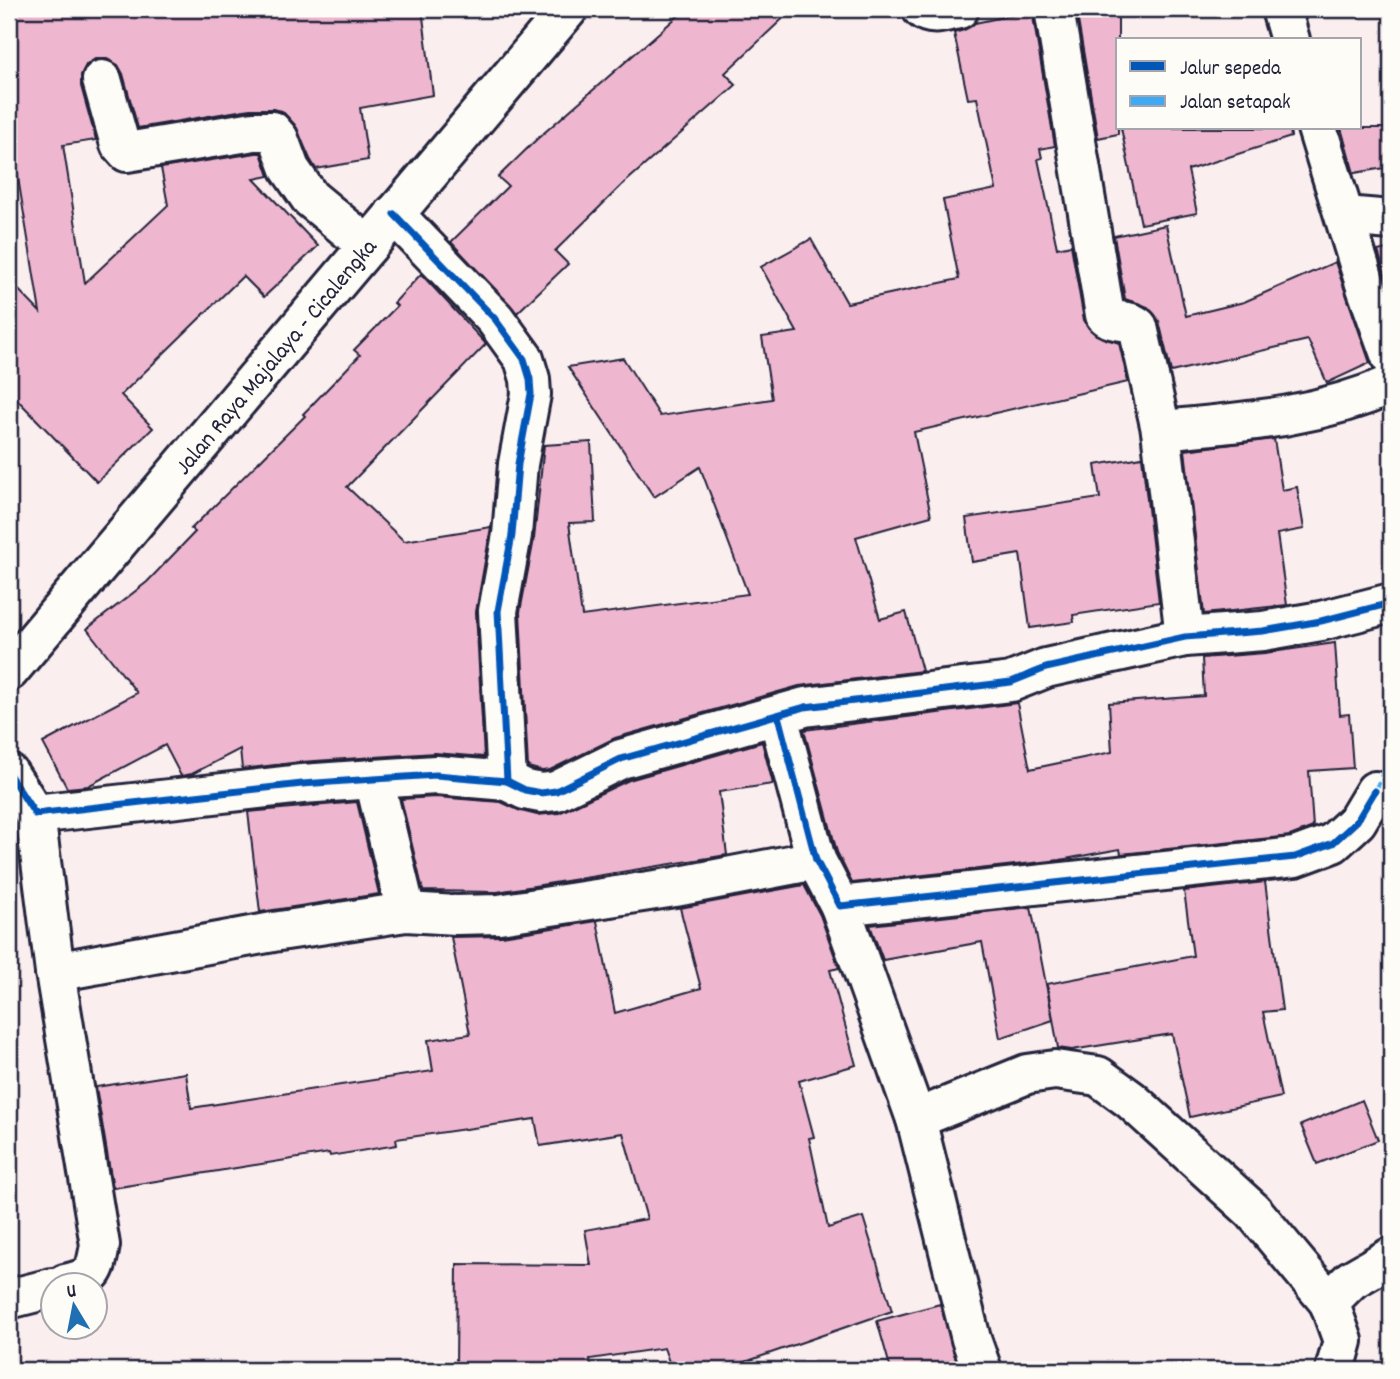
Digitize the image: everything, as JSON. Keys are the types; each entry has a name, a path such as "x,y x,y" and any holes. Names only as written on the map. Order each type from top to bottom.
{"street":[{"name":"Jalan Raya Majalaya - Cicalengka","path":"9,671 568,9"},
{"path":"922,9 936,14 959,9"},
{"path":"1055,9 1105,315 1112,320 1131,322 1138,327 1161,430 1185,637"},
{"path":"1281,9 1289,38"},
{"path":"102,80 120,144 127,152 254,131 272,131 279,139 290,169 310,198 368,246"},
{"path":"1318,130 1366,287 1391,357"},
{"path":"394,214 495,319 524,359 530,379 531,394 517,464 512,535 498,611 507,781"},
{"path":"1345,216 1391,220"},
{"path":"1161,430 1269,419 1321,410 1391,385"},
{"path":"35,814 289,786 436,775 507,781 525,790 541,793 556,791 621,759 805,707 1011,682 1046,668 1185,637 1263,631 1321,621 1388,604"},
{"path":"778,716 816,860 840,906 916,1119 971,1339 982,1370"},
{"path":"9,774 35,814 55,972 100,1245 94,1270"},
{"path":"374,779 406,912"},
{"path":"840,906 1295,857 1333,843 1357,821 1375,792"},
{"path":"55,972 273,932 406,912 499,914 675,887 816,860"},
{"path":"916,1119 1027,1074 1055,1070 1098,1076 1131,1100 1253,1211 1329,1302 1343,1341 1335,1370"},
{"path":"1329,1302 1351,1280 1391,1257"},
{"path":"9,1299 38,1292"}],"building":[{"path":"9,9 422,9 433,95 360,108 368,160 316,169 295,125 282,111 250,109 138,128 118,65 107,59 95,59 86,65 81,75 81,86 96,140 63,145 85,283 168,205 161,168 261,153 269,176 254,179 318,246 264,297 243,276 121,395 153,428 97,482 9,391 9,280 40,312 9,123"},
{"path":"686,9 793,9 725,73 736,85 621,186 555,251 568,264 517,313 451,242 508,186 498,177 537,139"},
{"path":"1076,9 1118,9 1118,134 1098,138"},
{"path":"1032,11 1055,146 1040,149 1042,158 1038,159 1057,248 1071,245 1084,320 1096,335 1119,343 1128,382 914,432 931,516 856,537 880,619 906,612 922,671 799,686 615,738 550,770 528,767 520,612 534,539 544,445 591,442 595,522 569,523 582,616 748,594 700,467 654,497 568,367 623,358 660,416 772,399 762,337 797,332 761,267 811,239 847,303 959,279 943,200 996,189 977,98 968,99 954,33 975,23"},
{"path":"1391,128 1391,167 1354,173 1342,130"},
{"path":"1121,130 1290,130 1291,137 1188,170 1197,213 1141,224"},
{"path":"1166,225 1186,316 1244,302 1335,262 1370,363 1327,383 1308,340 1171,372 1159,321 1148,307 1125,299 1114,236"},
{"path":"1391,248 1391,293 1378,251"},
{"path":"421,274 486,344 347,487 404,541 491,527 476,612 484,757 435,753 300,762 242,769 240,749 192,774 181,776 165,745 88,786 67,788 43,743 137,693 87,629 147,582 195,532 191,529 305,416 303,414 360,355 354,350 397,306 394,303"},
{"path":"1274,439 1282,490 1297,487 1304,529 1277,534 1287,605 1204,614 1185,450"},
{"path":"1142,457 1159,602 1073,615 1074,622 1030,628 1020,554 972,562 966,518 1100,498 1095,465"},
{"path":"1335,643 1340,715 1349,714 1353,768 1309,771 1313,827 1290,836 1121,854 1120,849 1060,860 852,883 837,852 804,730 1017,703 1030,769 1112,752 1109,703 1204,696 1202,658"},
{"path":"762,742 773,784 719,792 727,855 497,892 423,891 401,799 436,797 501,802 537,815 559,813 629,780"},
{"path":"357,802 379,894 260,912 248,812"},
{"path":"1265,882 1282,1010 1263,1012 1281,1097 1190,1117 1172,1034 1072,1050 1058,1048 1047,984 1193,956 1184,891"},
{"path":"804,885 820,915 839,968 830,970 856,1065 799,1081 814,1137 809,1138 828,1228 863,1217 892,1311 722,1370 672,1370 664,1348 590,1359 592,1370 456,1370 457,1264 591,1265 585,1230 647,1219 623,1133 540,1146 535,1119 396,1139 397,1145 330,1156 329,1153 113,1188 96,1087 186,1073 191,1108 433,1071 428,1040 470,1034 451,937 502,936 597,921 615,1013 701,988 680,908"},
{"path":"1031,907 1053,1020 1000,1038 982,942 883,960 870,925"},
{"path":"1362,1100 1378,1140 1317,1164 1301,1125"},
{"path":"940,1304 959,1370 891,1370 877,1321"}],"marked path":[{"path":"1375,791 1391,757"}],"cycle path":[{"path":"9,774 35,814 302,784 436,775 507,781 498,611 512,535 518,464 531,394 530,379 524,359 495,319 394,214"},
{"path":"507,781 525,790 541,793 556,791 621,759 805,707 1011,682 1046,668 1185,637 1263,631 1321,621 1391,603"},
{"path":"778,716 816,860 840,906 1295,857 1333,843 1357,821 1375,791"}]}
